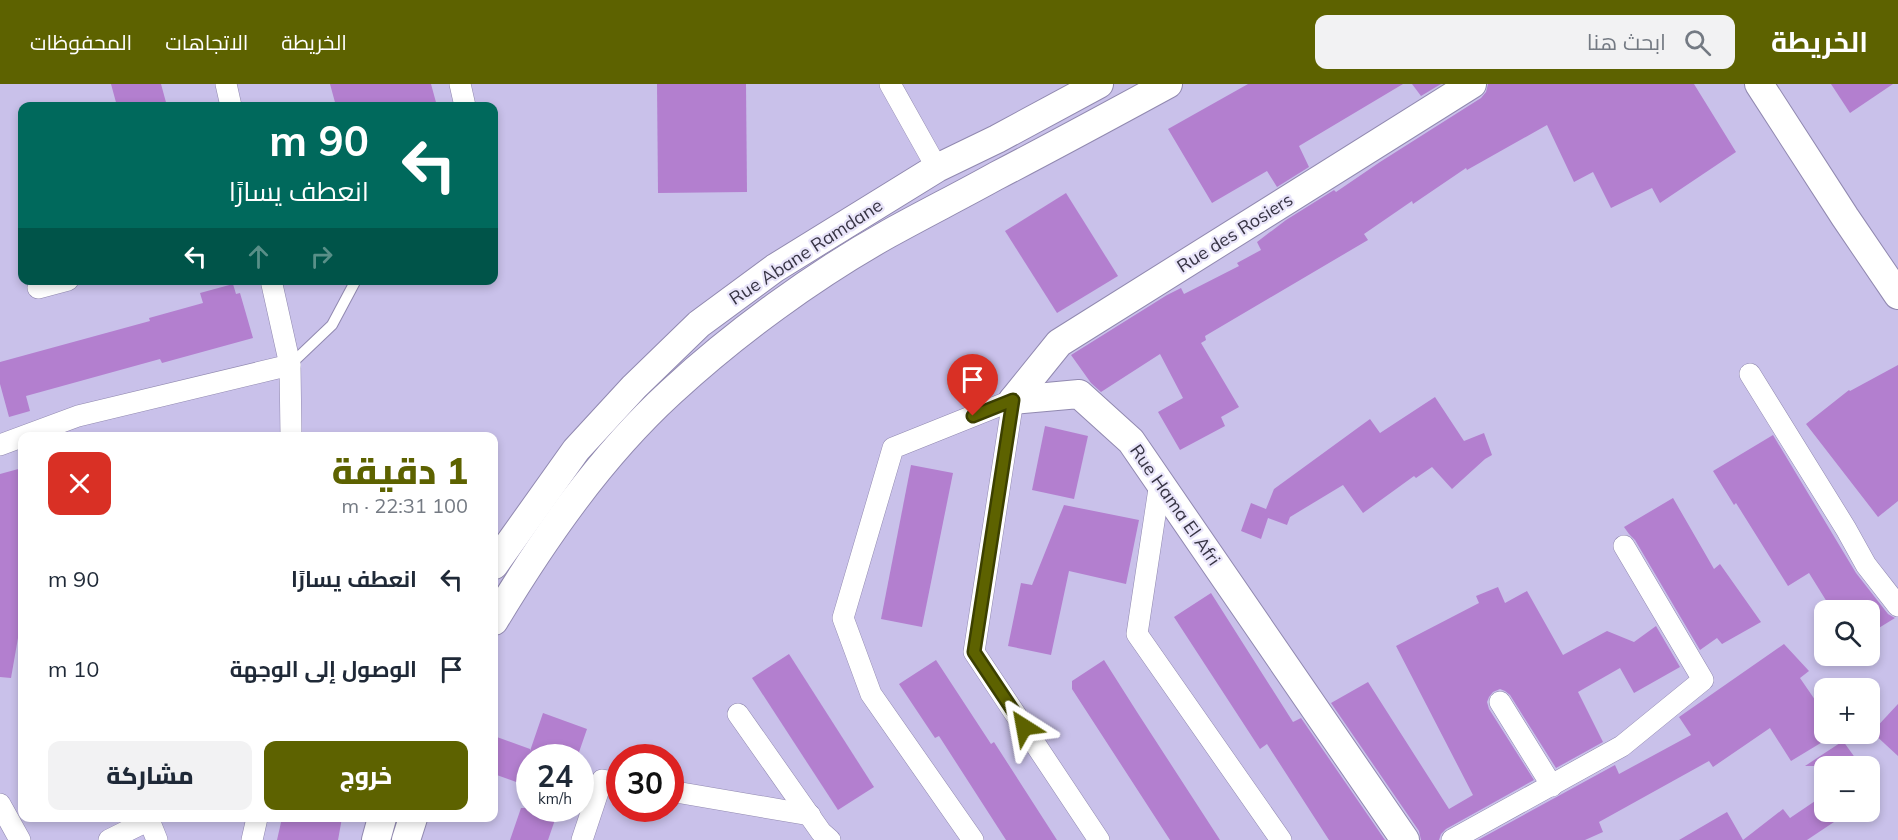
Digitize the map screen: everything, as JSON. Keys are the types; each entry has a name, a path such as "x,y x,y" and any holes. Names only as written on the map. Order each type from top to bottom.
{"street":[{"path":"226,84 230,102"},
{"path":"460,84 464,102"},
{"path":"890,84 937,168"},
{"name":"Rue Abane Ramdane","path":"498,559 576,450 634,387 699,324 775,268 937,168 997,139 1099,84"},
{"path":"498,614 530,560 619,444 671,392 742,333 810,283 886,235 1168,84"},
{"name":"Rue des Rosiers","path":"1013,400 1059,344 1472,84"},
{"path":"1759,84 1898,295"},
{"path":"38,288 49,285"},
{"path":"272,285 291,365 291,432"},
{"path":"35,432 78,416 291,365"},
{"path":"1750,374 1866,565 1898,606"},
{"name":"Rue Hama El Afri","path":"1013,400 1080,394 1131,441 1405,840"},
{"path":"973,840 871,694 843,618 893,448 1013,400"},
{"path":"1013,400 974,652 1099,840"},
{"path":"0,445 18,438"},
{"path":"1160,482 1137,634 1281,840"},
{"path":"1452,840 1622,746 1703,680 1624,546"},
{"path":"1500,702 1552,786"},
{"path":"738,714 821,832 831,840"},
{"path":"582,840 603,780 606,781"},
{"path":"684,793 810,815"},
{"path":"0,804 20,840"},
{"path":"109,840 144,822"},
{"path":"149,822 157,840"},
{"path":"252,840 256,822"},
{"path":"376,840 381,822"},
{"path":"406,840 412,822"}],"lane":[{"path":"291,365 332,325 353,285"}],"building":[{"path":"111,84 161,84 166,102 116,102"},
{"path":"330,84 431,84 436,102 335,102"},
{"path":"657,84 746,84 747,192 658,193"},
{"path":"1248,84 1403,84 1299,146 1309,167 1277,187 1267,171 1212,203 1168,129"},
{"path":"1412,84 1441,84 1421,96"},
{"path":"1488,84 1694,84 1736,152 1660,203 1652,188 1611,208 1593,172 1574,182 1547,125 1467,170 1466,168 1364,234 1368,240 1205,336 1206,340 1201,343 1239,407 1221,417 1225,426 1180,450 1158,412 1183,398 1160,354 1101,392 1091,383 1071,355 1167,295 1181,288 1184,294 1239,266 1237,263 1261,250 1257,242 1286,220 1334,190 1336,192 1481,98"},
{"path":"1831,84 1893,84 1850,113"},
{"path":"1066,193 1118,276 1057,313 1005,231"},
{"path":"233,285 236,294 240,293 253,338 162,363 160,359 26,396 30,411 9,417 0,384 0,362 150,321 149,318 203,303 200,293"},
{"path":"1898,365 1898,501 1878,517 1806,424 1849,390"},
{"path":"1435,397 1464,441 1484,433 1492,455 1452,489 1432,467 1416,478 1414,476 1363,513 1343,485 1290,517 1287,525 1268,518 1261,539 1241,531 1251,503 1266,509 1274,489 1370,419 1380,433"},
{"path":"1045,426 1088,436 1074,499 1032,490"},
{"path":"1773,435 1856,573 1877,600 1826,600 1809,573 1788,586 1713,471"},
{"path":"911,465 953,473 922,627 881,619"},
{"path":"18,469 18,638 11,678 0,677 0,474"},
{"path":"1673,498 1714,569 1720,564 1761,622 1722,644 1717,638 1700,650 1635,540 1624,527"},
{"path":"1064,505 1139,520 1126,584 1069,571 1051,655 1008,646 1021,583 1032,585"},
{"path":"1498,587 1505,603 1527,591 1563,655 1607,631 1634,642 1656,626 1680,667 1634,693 1620,668 1578,692 1603,742 1556,768 1510,695 1500,689 1493,692 1487,702 1489,709 1534,780 1446,829 1439,840 1421,840 1419,831 1331,703 1368,682 1449,809 1473,795 1396,646 1479,603 1476,596"},
{"path":"1211,593 1293,722 1301,718 1385,840 1329,840 1267,744 1260,749 1174,617"},
{"path":"1880,604 1888,614 1895,618 1880,627"},
{"path":"1784,644 1809,671 1800,678 1814,698 1814,744 1819,744 1791,761 1770,728 1713,767 1709,761 1599,822 1603,832 1585,840 1478,840 1615,765 1619,774 1691,735 1679,717"},
{"path":"789,654 874,787 838,810 752,678"},
{"path":"936,660 991,744 994,742 1057,840 1006,840 939,736 935,738 899,684"},
{"path":"1104,660 1220,840 1170,840 1072,689 1072,681"},
{"path":"1898,704 1898,756 1880,739 1880,723"},
{"path":"543,713 587,729 582,744 532,744"},
{"path":"498,737 516,744 516,782 498,775"},
{"path":"1838,744 1845,744 1854,756 1820,756"},
{"path":"1814,760 1814,766 1805,766"},
{"path":"1814,802 1814,822 1834,822 1807,840 1743,840 1783,809 1790,818"},
{"path":"1727,812 1743,840 1679,840"},
{"path":"281,822 341,822 338,840 277,840"},
{"path":"516,822 554,822 548,840 510,840"}],"route":[{"path":"973,416 1013,400 974,652 1024,727"}]}
